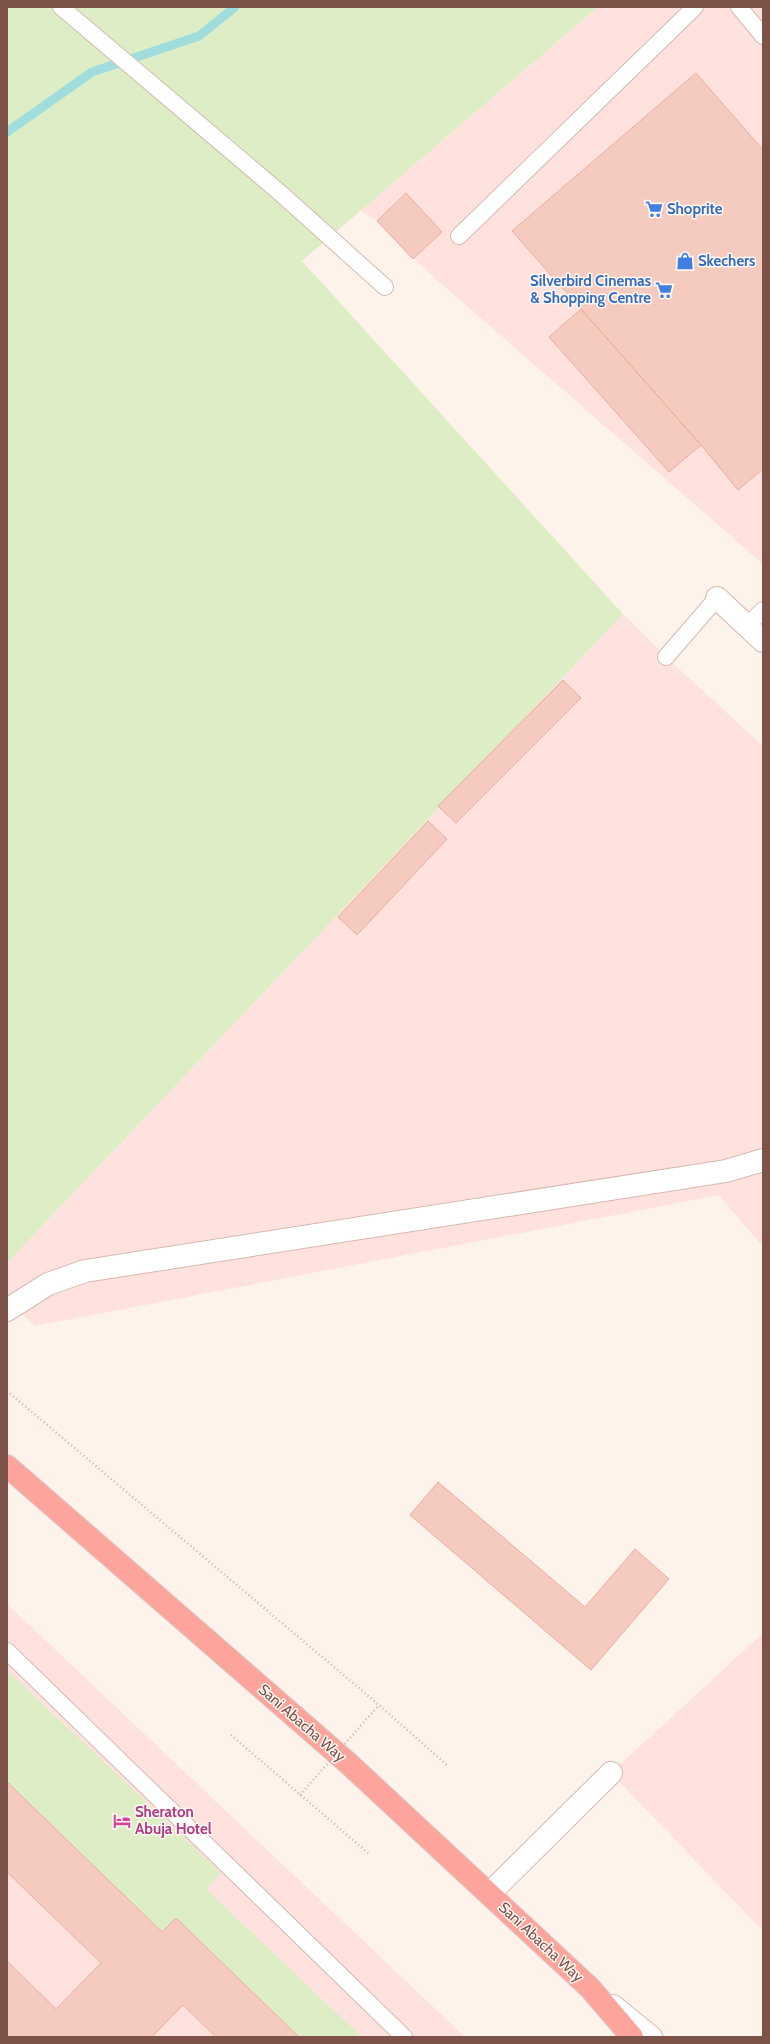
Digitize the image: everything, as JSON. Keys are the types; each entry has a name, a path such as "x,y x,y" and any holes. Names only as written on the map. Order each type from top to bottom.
{"highway":[{"name":"Sani Abacha Way","path":"11,1472 348,1763 590,1988 632,2037"}],"street":[{"path":"717,598 763,641"},
{"path":"7,1310 48,1284 85,1271 726,1171 763,1160"},
{"path":"489,1894 611,1772"},
{"path":"590,1988 651,2037"}],"lane":[{"path":"61,7 272,186 386,287"},
{"path":"459,236 695,7"},
{"path":"739,7 763,36"},
{"path":"666,657 717,598"},
{"path":"747,626 763,610"},
{"path":"7,1651 404,2037"}],"path":[{"path":"7,1391 379,1705 448,1766"},
{"path":"300,1795 379,1705"},
{"path":"231,1735 368,1853"}],"shaded area":[{"path":"598,7 763,7 763,564 429,273 377,221 360,211"},
{"path":"623,614 666,657 763,746 763,1247 719,1195 35,1326 7,1301 7,1263"},
{"name":"Sheraton Abuja Hotel","path":"7,1604 465,2037 7,2037"},
{"path":"763,1633 763,1931 611,1773"}],"green space":[{"path":"7,7 598,7 302,261 623,614 7,1263"},
{"path":"7,1670 221,1873 206,1889 362,2037 299,2037 176,1918 162,1932 7,1782"}],"building":[{"name":"Silverbird Cinemas & Shopping Centre","path":"696,73 763,150 763,469 738,490 701,445 512,231"},
{"path":"406,193 442,232 413,259 377,221"},
{"path":"581,309 701,445 669,472 549,337"},
{"path":"563,680 581,698 456,823 438,806"},
{"path":"428,821 447,839 357,935 338,917"},
{"path":"438,1482 585,1607 635,1549 669,1579 591,1670 410,1515"},
{"path":"7,1782 162,1932 176,1918 299,2037 216,2037 183,2005 152,2037 7,2037 7,1961 56,2009 101,1963 7,1872"}],"waterway":[{"path":"7,132 92,72 199,36 235,7"}],"place":[{"name":"Shoprite","path":"654,209"},
{"name":"Skechers","path":"685,261"},
{"name":"Silverbird Cinemas & Shopping Centre","path":"664,290"},
{"name":"Sheraton Abuja Hotel","path":"122,1821"}]}
